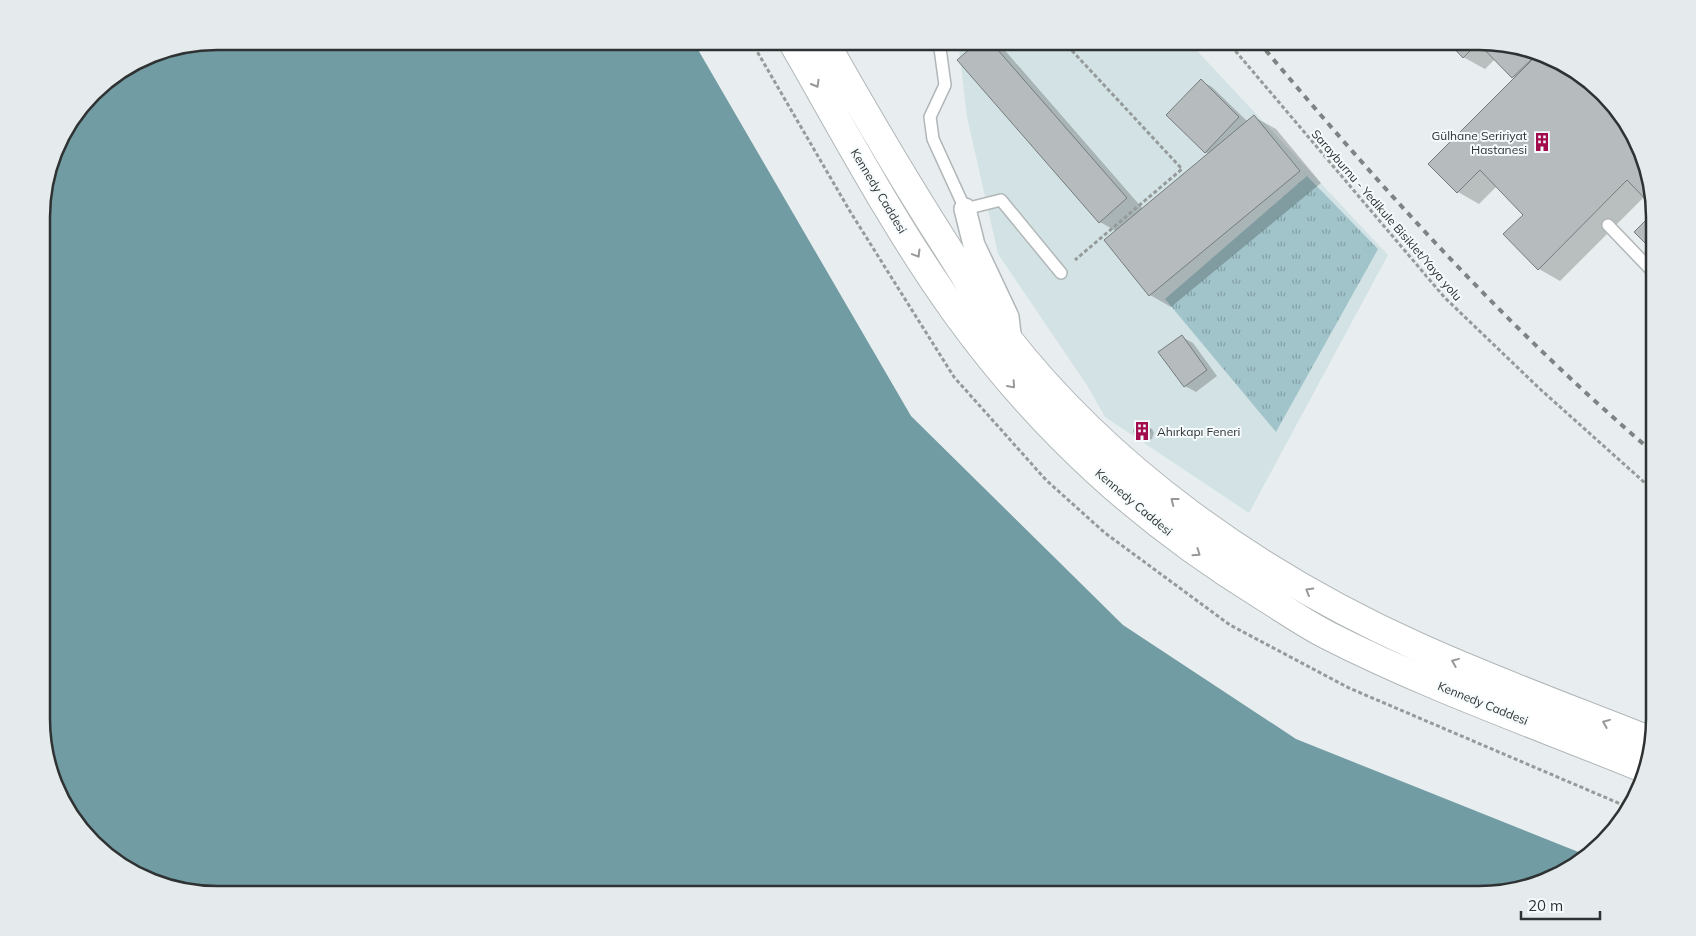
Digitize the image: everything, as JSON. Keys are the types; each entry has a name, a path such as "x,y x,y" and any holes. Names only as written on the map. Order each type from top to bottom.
{"main road":[{"name":"Kennedy Caddesi","path":"797,50 925,267 958,315 1009,381 1065,443 1163,529 1222,570 1325,634 1401,670 1639,766"},
{"name":"Kennedy Caddesi","path":"829,50 895,166 967,279 1011,342 1082,420 1139,475 1236,547 1311,593 1416,646 1645,739"}],"street":[{"path":"965,209 974,244 994,291 1008,317 1011,342"}],"lane":[{"path":"940,50 945,85 930,116 932,139 965,209 1001,200 1061,273"},
{"path":"1608,225 1646,265"}],"path":[{"path":"1061,273 1182,169 1071,50"},
{"name":"Sarayburnu - Yedikule Bisiklet/Yaya yolu","path":"1235,50 1446,298 1540,389 1646,483"}],"shaded area":[{"path":"206,50 698,50 911,416 1123,625 1296,739 1579,852 1553,869 1533,877 1490,886 206,886 185,883 143,869 107,845 78,812 63,783 51,741 50,206 56,174 67,143 91,107 107,91 134,72 153,63 185,53"},
{"path":"959,50 1196,50 1388,255 1249,513 1105,417 1088,387 998,254 967,117"}],"green space":[{"path":"1307,176 1378,249 1276,432 1165,299"}],"building":[{"path":"969,50 998,50 1127,198 1099,223 957,60"},
{"path":"1455,50 1471,50 1463,58"},
{"path":"1485,50 1501,51 1532,59 1512,78"},
{"name":"Gülhane Seririyat Hastanesi","path":"1533,59 1553,67 1572,78 1589,91 1611,115 1624,134 1633,153 1645,199 1627,180 1538,270 1503,234 1523,215 1480,170 1457,193 1428,164"},
{"path":"1201,79 1239,117 1205,153 1166,115"},
{"path":"1254,115 1300,171 1149,296 1104,240"},
{"path":"1646,220 1646,244 1634,232"},
{"path":"1182,335 1207,370 1184,387 1158,352"},
{"name":"Ahırkapı Feneri","path":"1142,423 1150,431 1142,439 1134,431"}],"railway":[{"path":"1266,50 1351,150 1447,255 1548,357 1646,446"}],"place":[{"name":"Gülhane Seririyat Hastanesi","path":"1542,142"},
{"name":"Ahırkapı Feneri","path":"1142,431"}]}
